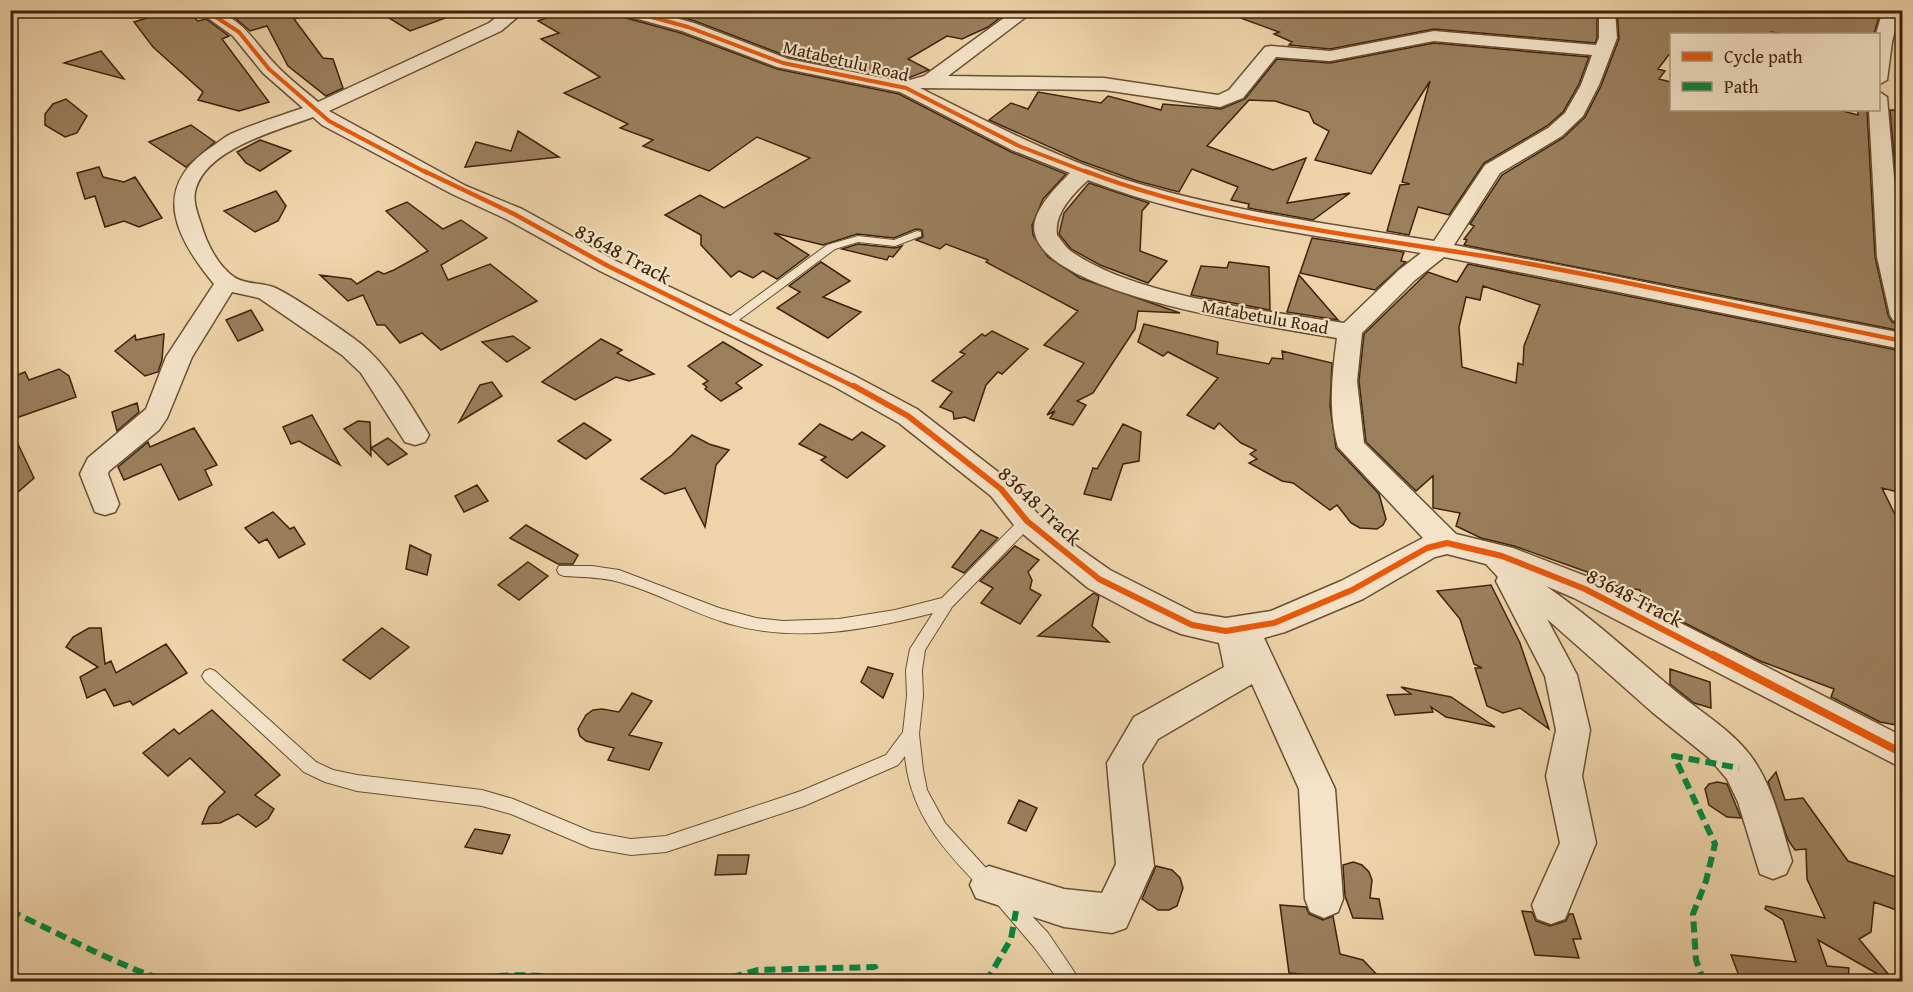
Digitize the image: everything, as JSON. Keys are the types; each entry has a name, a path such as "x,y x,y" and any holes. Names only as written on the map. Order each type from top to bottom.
{"street":[{"name":"83648 Track","path":"205,10 239,32 269,69 329,121 423,172 514,214 608,266 724,325 844,381 908,416 1001,489 1027,521 1099,579 1192,625 1238,629 1299,614 1352,590 1404,558 1446,543 1499,558 1585,589 1902,753"},
{"path":"415,435 370,367 351,349 267,293 226,283 203,256 189,223 184,203 185,189 192,175 221,148 238,138 316,110 495,27 518,10"},
{"name":"Matabetulu Road","path":"626,10 688,27 783,63 906,88 996,136 1084,172"},
{"path":"688,27 700,10"},
{"path":"929,81 1027,10"},
{"path":"1446,543 1352,447 1348,433 1344,381 1350,332 1361,318 1407,275 1441,248 1492,169 1555,132 1573,116 1590,86 1608,38 1607,10"},
{"path":"1880,65 1883,42 1892,10"},
{"path":"906,88 914,83 929,81 1104,84 1220,101 1236,94 1271,51 1330,57 1407,39 1434,36 1603,51"},
{"path":"1879,111 1888,257 1902,315"},
{"path":"1084,172 1126,187 1235,215 1441,248 1902,341"},
{"name":"Matabetulu Road","path":"1084,172 1073,180 1045,223 1045,235 1052,248 1062,256 1081,267 1162,298 1350,332"},
{"path":"105,504 95,483 94,474 98,465 150,423 159,411 179,357 205,312 226,283"},
{"path":"1499,558 1536,596 1563,614 1664,702 1721,747 1739,768 1755,800 1773,861"},
{"path":"1499,558 1561,675 1573,730 1564,776 1578,843 1551,905"},
{"path":"989,885 1064,908 1112,914 1135,866 1124,763 1146,728 1242,673 1238,629"},
{"path":"1238,629 1317,789 1324,899"}],"lane":[{"path":"724,325 831,247 858,239 895,243 916,234"},
{"path":"1027,521 947,603 918,650 914,670 915,696 911,734 919,790 928,810 947,837 1041,940 1071,981"},
{"path":"564,570 619,576 732,619 765,625 795,627 877,621 947,603"},
{"path":"210,676 310,767 331,777 357,783 483,798 513,807 591,840 631,847 666,844 804,798 892,760 911,734"}],"building":[{"path":"173,10 185,10 198,21 206,19 229,36 222,39 269,102 239,111 198,100 203,92 153,47 134,22"},
{"path":"217,10 301,10 302,17 294,19 323,58 333,59 343,88 326,96 288,66 267,26 250,31 235,18"},
{"path":"376,10 459,10 459,13 410,31"},
{"path":"566,10 616,10 619,16 681,33 777,69 899,94 1011,152 1066,174 1043,199 1032,225 1033,235 1048,257 1080,278 1180,313 1138,311 1135,329 1093,393 1077,401 1086,405 1073,425 1050,418 1055,411 1047,415 1084,363 1044,345 1078,311 986,262 988,260 946,244 940,249 916,240 923,237 922,230 916,229 894,238 857,234 823,245 774,233 809,255 777,279 763,271 753,278 739,271 731,277 701,245 701,235 665,215 700,195 724,208 810,158 757,137 709,171 643,146 653,140 620,128 628,124 564,93 600,77 541,39 559,33 538,21"},
{"path":"657,10 1010,10 988,27 962,39 947,36 908,59 929,70 903,80 789,57 695,21"},
{"path":"1227,10 1597,10 1597,38 1595,43 1434,29 1330,49 1289,45 1292,42 1274,34 1279,32 1227,13"},
{"path":"1617,10 1881,10 1874,33 1670,33 1670,53 1658,69 1665,71 1659,79 1670,82 1670,111 1843,111 1858,115 1858,111 1867,111 1875,257 1888,315 1892,322 1902,325 1902,331 1464,245 1467,240 1464,239 1474,226 1470,224 1502,175 1563,138 1585,117 1601,86 1619,39"},
{"path":"1434,43 1589,57 1579,84 1563,112 1547,126 1484,163 1449,215 1418,207 1409,235 1387,231 1400,185 1410,184 1402,182 1430,81 1371,174 1315,160 1329,131 1314,123 1309,112 1275,101 1249,100 1207,146 1273,170 1306,158 1287,203 1350,193 1313,220 1248,208 1249,204 1231,200 1238,187 1192,169 1179,192 1137,181 1081,161 989,120 1011,103 1028,109 1038,92 1101,103 1108,96 1161,110 1163,104 1221,109 1245,99 1277,59 1330,63"},
{"path":"101,51 124,79 64,63"},
{"path":"66,99 87,116 77,133 65,137 45,125 45,114 53,104"},
{"path":"1890,110 1902,110 1902,249"},
{"path":"191,125 215,142 186,167 149,142"},
{"path":"518,131 559,157 465,167 476,142 511,151"},
{"path":"260,140 291,151 260,171 246,163 237,152"},
{"path":"99,167 103,177 124,182 135,177 162,218 139,227 124,221 105,227 95,196 85,199 77,173"},
{"path":"1089,183 1149,203 1142,211 1140,251 1167,261 1148,283 1100,265 1071,249 1059,234 1064,213"},
{"path":"276,191 286,206 278,221 255,232 224,211"},
{"path":"407,202 443,229 461,220 487,238 441,265 448,280 490,264 537,301 441,350 422,333 400,343 385,325 377,325 363,295 348,301 320,275 351,279 357,284 378,271 384,274 394,270 428,251 386,211"},
{"path":"1312,238 1404,252 1401,261 1406,262 1375,290 1300,273"},
{"path":"858,244 895,248 902,246 893,257 889,256 887,260 842,249"},
{"path":"821,262 850,281 823,297 861,312 828,338 777,308 800,292 789,286"},
{"path":"1229,262 1269,267 1270,310 1191,295 1201,266 1227,268"},
{"path":"1468,264 1902,351 1902,493 1882,488 1902,529 1902,726 1880,722 1831,697 1834,689 1760,661 1643,602 1640,590 1611,585 1587,574 1593,574 1514,546 1481,538 1456,526 1460,513 1433,508 1433,476 1416,491 1366,442 1359,381 1364,334 1428,272 1457,282","holes":["1483,286 1540,305 1524,346 1523,365 1518,363 1516,383 1462,367 1459,327 1466,297 1480,300"]},
{"path":"1299,275 1338,320 1287,312"},
{"path":"251,310 263,330 238,341 226,320"},
{"path":"1144,324 1218,342 1217,354 1269,364 1272,358 1283,359 1282,351 1332,363 1330,406 1336,448 1379,494 1386,519 1383,525 1377,529 1360,528 1351,523 1337,505 1330,510 1293,483 1282,481 1249,463 1257,459 1250,454 1256,450 1241,443 1219,423 1214,429 1187,415 1218,378 1168,352 1163,356 1138,342"},
{"path":"992,331 1028,349 1002,374 998,372 986,385 974,421 965,417 954,419 953,412 940,407 952,392 932,381 965,354 960,352 982,334 985,336"},
{"path":"164,334 162,360 158,372 145,376 115,351 135,335 136,340"},
{"path":"513,336 530,348 507,362 482,342"},
{"path":"601,339 622,350 617,353 654,374 629,381 616,377 575,400 542,382"},
{"path":"723,342 762,365 736,383 742,388 721,401 705,389 707,387 703,384 708,381 688,366"},
{"path":"59,369 69,376 76,397 16,418 10,409 10,378 25,372 29,380"},
{"path":"492,382 502,396 459,422 480,385"},
{"path":"137,403 139,412 117,431 112,412"},
{"path":"312,415 340,465 299,441 291,444 283,427"},
{"path":"358,421 370,422 371,456 344,429"},
{"path":"584,423 611,440 586,459 558,441"},
{"path":"820,424 852,440 862,432 885,446 847,478 821,460 826,457 799,444"},
{"path":"1123,424 1141,432 1139,461 1123,464 1111,500 1084,494 1093,468 1097,469"},
{"path":"10,427 34,478 10,499"},
{"path":"194,428 217,465 205,470 212,485 179,500 161,464 124,480 118,467 148,442 150,447"},
{"path":"692,435 709,444 729,450 716,465 705,527 685,488 665,494 641,479 672,455"},
{"path":"388,438 407,454 388,465 371,448"},
{"path":"477,485 488,501 464,512 455,496"},
{"path":"273,512 290,529 294,527 305,544 279,558 267,539 259,543 245,528"},
{"path":"526,525 578,555 573,564 558,564 510,538"},
{"path":"981,530 998,538 964,573 952,567"},
{"path":"410,545 431,555 427,575 406,569"},
{"path":"1015,546 1039,560 1028,572 1032,580 1030,589 1041,595 1020,624 981,603 993,588 980,581"},
{"path":"528,562 548,576 519,600 498,585"},
{"path":"1491,585 1520,643 1549,729 1520,708 1503,713 1487,706 1475,668 1482,668 1474,664 1460,619 1437,591"},
{"path":"1094,593 1099,596 1092,626 1109,642 1038,636"},
{"path":"89,628 101,628 105,664 111,661 116,673 166,644 187,673 133,705 130,701 114,706 105,689 87,698 80,677 98,667 66,647 73,637"},
{"path":"382,628 409,647 370,679 343,660"},
{"path":"868,667 893,674 883,698 861,682"},
{"path":"1670,669 1710,682 1711,708 1694,703 1670,684"},
{"path":"1401,687 1451,697 1495,727 1446,717 1431,707 1433,712 1395,715 1387,695 1411,694"},
{"path":"632,693 652,701 629,735 662,743 649,770 608,760 614,748 586,741 580,736 578,729 586,715 593,710 619,712"},
{"path":"212,710 280,775 255,795 274,809 268,819 256,827 238,814 220,823 202,824 209,807 225,792 190,758 168,776 143,753 174,729 179,734"},
{"path":"1776,772 1785,800 1803,798 1848,861 1902,879 1902,912 1874,902 1871,932 1859,939 1894,981 1890,981 1818,940 1827,966 1849,968 1848,981 1741,981 1731,955 1796,962 1783,920 1765,909 1766,906 1825,918 1807,879 1806,849 1795,850 1788,840 1768,782"},
{"path":"1717,782 1727,784 1741,818 1727,817 1709,805 1705,789 1709,784"},
{"path":"1019,800 1037,808 1026,831 1008,823"},
{"path":"475,829 510,835 502,854 465,847"},
{"path":"718,855 749,855 746,874 715,875"},
{"path":"1353,862 1362,865 1369,872 1372,880 1370,898 1379,899 1383,919 1353,918 1345,896 1343,865"},
{"path":"1156,866 1172,870 1180,878 1183,888 1177,906 1169,910 1158,910 1142,899"},
{"path":"1280,905 1306,907 1309,914 1323,920 1333,916 1340,954 1363,960 1383,981 1289,973"},
{"path":"1522,911 1532,912 1536,921 1550,926 1566,921 1569,914 1573,914 1581,939 1573,939 1579,958 1535,955"}],"marked path":[{"path":"1704,982 1696,960 1693,914 1706,881 1715,844 1674,756 1739,768"},
{"path":"10,911 86,946 128,969 169,982"},
{"path":"986,982 1011,939 1016,911"},
{"path":"715,982 758,970 875,967 880,982"},
{"path":"464,982 479,978 524,974 584,982"}],"cycle path":[{"path":"205,10 239,32 269,69 329,121 459,190 514,214 608,266 844,381 908,416 1001,489 1027,521 1065,554 1099,579 1159,611 1192,625 1226,631 1274,623 1352,590 1427,548 1447,543 1502,556 1585,589 1902,753"},
{"path":"626,10 688,27 783,63 906,88 1019,146 1126,187 1173,200 1235,215 1505,260 1902,341"}]}
